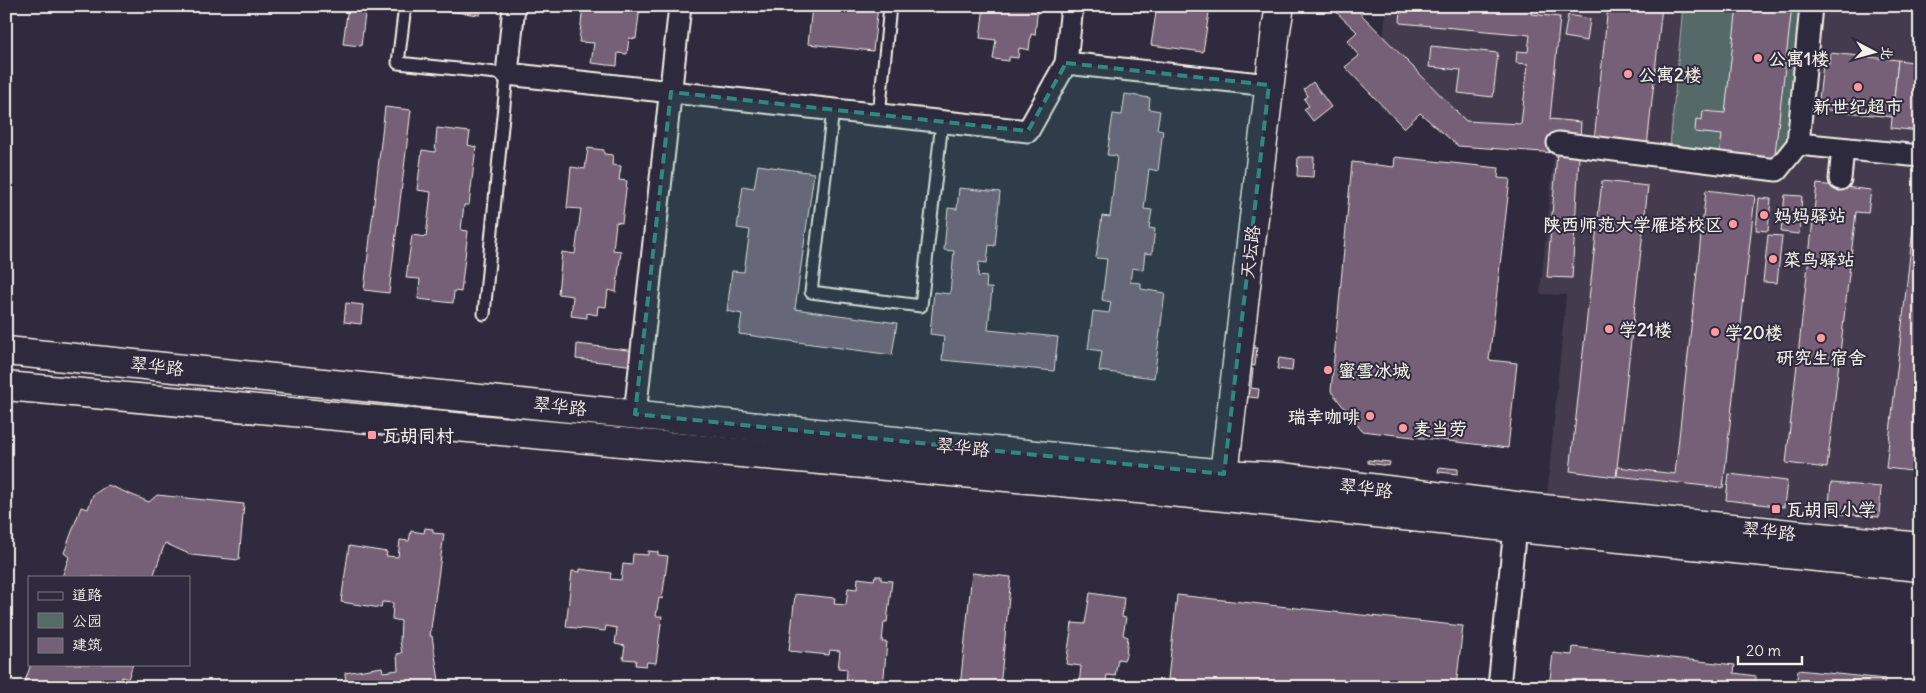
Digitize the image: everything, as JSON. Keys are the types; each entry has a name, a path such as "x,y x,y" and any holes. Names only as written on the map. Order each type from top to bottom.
{"main road":[{"name":"天坛路","path":"1224,485 1269,85 1280,6"},
{"name":"翠华路","path":"6,350 635,414 1224,485 1515,528 1920,567"},
{"name":"翠华路","path":"6,386 1224,485 1281,477 1516,506 1920,547"}],"street":[{"path":"514,6 507,74 1028,131 1066,63 1072,6"},
{"path":"635,414 680,6"},
{"path":"1558,143 1777,170 1798,144 1811,6"},
{"path":"1066,63 1269,85"},
{"path":"1798,144 1920,156"},
{"path":"1840,180 1843,149"},
{"path":"1499,687 1515,528"}],"lane":[{"path":"405,6 398,63 507,74 484,314"},
{"path":"879,115 890,6"},
{"path":"833,110 811,292 921,306 942,122"}],"highlighted area":[{"path":"1066,63 1269,85 1224,474 635,414 671,92 1028,131"}],"shaded area":[{"name":"陕西师范大学雁塔校区","path":"1387,6 1920,6 1920,547 1807,538 1809,518 1547,494 1566,295 1540,294 1554,155 1467,144 1380,64"}],"green space":[{"path":"1683,6 1805,6 1790,139 1775,158 1670,146"}],"building":[{"path":"348,6 366,6 361,46 343,44"},
{"path":"446,6 481,6 480,15 445,11"},
{"path":"583,6 640,6 636,39 629,38 627,54 618,53 617,66 591,63 594,43 579,42"},
{"path":"812,6 878,6 873,51 808,44"},
{"path":"984,6 1038,6 1035,35 1031,34 1029,50 1019,48 1018,58 1009,57 1009,61 993,59 996,40 980,38"},
{"path":"1157,6 1210,6 1203,52 1151,45"},
{"path":"1330,6 1353,6 1466,121 1521,124 1528,64 1516,63 1517,51 1528,52 1530,35 1400,23 1401,6 1512,6 1532,8 1531,14 1560,17 1550,119 1581,122 1572,278 1547,277 1557,153 1458,146 1420,113 1404,128 1345,67 1359,56 1347,41 1357,32"},
{"name":"公寓2楼","path":"1608,6 1662,6 1647,147 1594,141"},
{"name":"公寓1楼","path":"1737,6 1792,6 1774,162 1719,156 1722,135 1695,132 1696,119 1702,120 1703,111 1725,113"},
{"path":"1568,15 1590,19 1587,41 1564,37"},
{"path":"1431,46 1498,53 1493,97 1458,93 1461,70 1429,67"},
{"name":"新世纪超市","path":"1830,53 1898,60 1892,117 1818,109 1823,64 1829,64"},
{"path":"1898,60 1920,63 1920,131 1891,128"},
{"path":"1313,82 1331,107 1313,121 1304,109 1309,106 1304,99 1308,96 1304,89"},
{"path":"1125,94 1150,98 1149,109 1160,111 1157,129 1163,130 1158,171 1149,169 1144,209 1152,210 1149,228 1155,229 1152,254 1145,253 1143,270 1132,268 1130,282 1141,283 1141,289 1165,293 1154,378 1099,371 1102,351 1088,349 1093,311 1109,313 1111,302 1102,300 1107,259 1096,258 1102,216 1110,217 1117,156 1107,155 1113,114 1122,115"},
{"path":"385,107 411,110 389,293 364,290"},
{"path":"437,128 470,132 468,145 476,147 469,205 464,205 461,230 468,231 461,292 454,291 453,303 418,299 420,279 406,278 412,235 426,237 431,192 417,190 422,150 435,152"},
{"path":"588,148 604,150 604,154 613,155 612,165 621,166 619,180 627,181 622,223 616,222 613,250 621,251 616,292 608,290 606,307 598,306 597,315 587,313 587,318 571,316 573,296 558,294 562,252 575,254 581,209 567,208 571,167 585,169"},
{"path":"1298,157 1314,157 1313,177 1297,176"},
{"path":"1395,157 1499,168 1498,178 1510,179 1489,360 1517,363 1508,448 1362,431 1331,391 1352,162 1394,167"},
{"path":"758,165 814,173 795,309 897,323 892,355 739,334 742,314 727,311 732,271 744,272 750,230 737,228 743,186 754,188"},
{"name":"学21楼","path":"1602,181 1648,186 1616,477 1570,471"},
{"name":"研究生宿舍","path":"1817,184 1871,190 1868,213 1856,212 1827,468 1786,463"},
{"path":"1918,184 1920,184 1920,472 1886,468"},
{"path":"959,188 1000,192 995,246 989,245 987,263 979,262 978,276 987,277 986,288 992,288 988,330 1058,337 1054,371 942,360 944,336 930,334 934,292 950,294 954,251 944,250 948,208 957,209"},
{"name":"学20楼","path":"1706,190 1755,196 1723,488 1617,476 1618,467 1675,474"},
{"path":"1785,195 1802,196 1799,234 1781,232"},
{"name":"妈妈驿站","path":"1759,198 1771,199 1768,231 1756,230"},
{"name":"菜鸟驿站","path":"1768,235 1782,236 1777,283 1763,282"},
{"path":"346,303 363,305 361,324 344,322"},
{"path":"577,344 645,352 644,367 576,359"},
{"path":"1245,347 1257,348 1255,366 1244,364"},
{"path":"1279,358 1293,360 1292,371 1277,369"},
{"path":"1244,368 1253,369 1251,388 1259,389 1258,398 1241,396"},
{"path":"1368,460 1390,462 1389,466 1368,463"},
{"path":"1439,467 1458,469 1458,474 1438,472"},
{"path":"1729,474 1787,481 1784,507 1726,500"},
{"path":"1831,483 1881,487 1879,517 1828,513"},
{"path":"108,485 149,502 157,495 244,504 239,560 191,555 165,543 153,576 62,576 69,557 64,553 81,507 88,509 93,495"},
{"path":"425,528 433,529 433,533 444,534 430,636 432,636 440,687 346,687 345,673 382,667 383,672 398,670 397,654 402,653 400,641 401,621 392,619 393,603 382,602 381,608 341,602 349,546 387,552 386,556 398,557 400,540 409,541 411,531 424,533"},
{"path":"648,551 668,556 662,599 659,598 656,616 662,616 656,663 647,662 646,666 635,665 636,660 623,659 625,646 615,644 617,628 606,626 605,631 566,627 572,571 580,572 580,569 611,573 610,579 621,580 623,564 632,565 633,554 648,555"},
{"path":"972,573 1011,577 1000,687 960,687"},
{"path":"875,576 881,576 881,580 892,581 887,622 884,622 882,642 887,642 883,687 846,687 847,669 838,668 840,651 830,650 829,655 789,651 795,594 835,598 834,604 846,605 848,588 857,589 858,578 874,580"},
{"path":"1090,593 1124,598 1122,617 1126,618 1123,635 1128,637 1126,655 1124,660 1118,659 1115,676 1107,675 1105,687 1079,685 1081,666 1066,664 1072,623 1085,624"},
{"path":"1177,595 1463,626 1456,687 1236,687 1168,679"},
{"path":"1573,647 1735,665 1734,673 1756,676 1755,687 1549,687 1553,653 1572,655"},
{"path":"30,666 132,666 128,679 122,677 119,687 23,687"},
{"path":"1798,670 1885,679 1884,687 1796,687"}],"place":[{"name":"公寓1楼","path":"1758,58"},
{"name":"公寓2楼","path":"1628,74"},
{"name":"新世纪超市","path":"1858,87"},
{"name":"妈妈驿站","path":"1764,215"},
{"name":"陕西师范大学雁塔校区","path":"1733,224"},
{"name":"菜鸟驿站","path":"1773,259"},
{"name":"学21楼","path":"1609,329"},
{"name":"学20楼","path":"1715,332"},
{"name":"研究生宿舍","path":"1821,338"},
{"name":"蜜雪冰城","path":"1328,370"},
{"name":"瑞幸咖啡","path":"1370,416"},
{"name":"麦当劳","path":"1403,428"},
{"name":"瓦胡同村","path":"372,435"},
{"name":"瓦胡同小学","path":"1776,509"}]}
